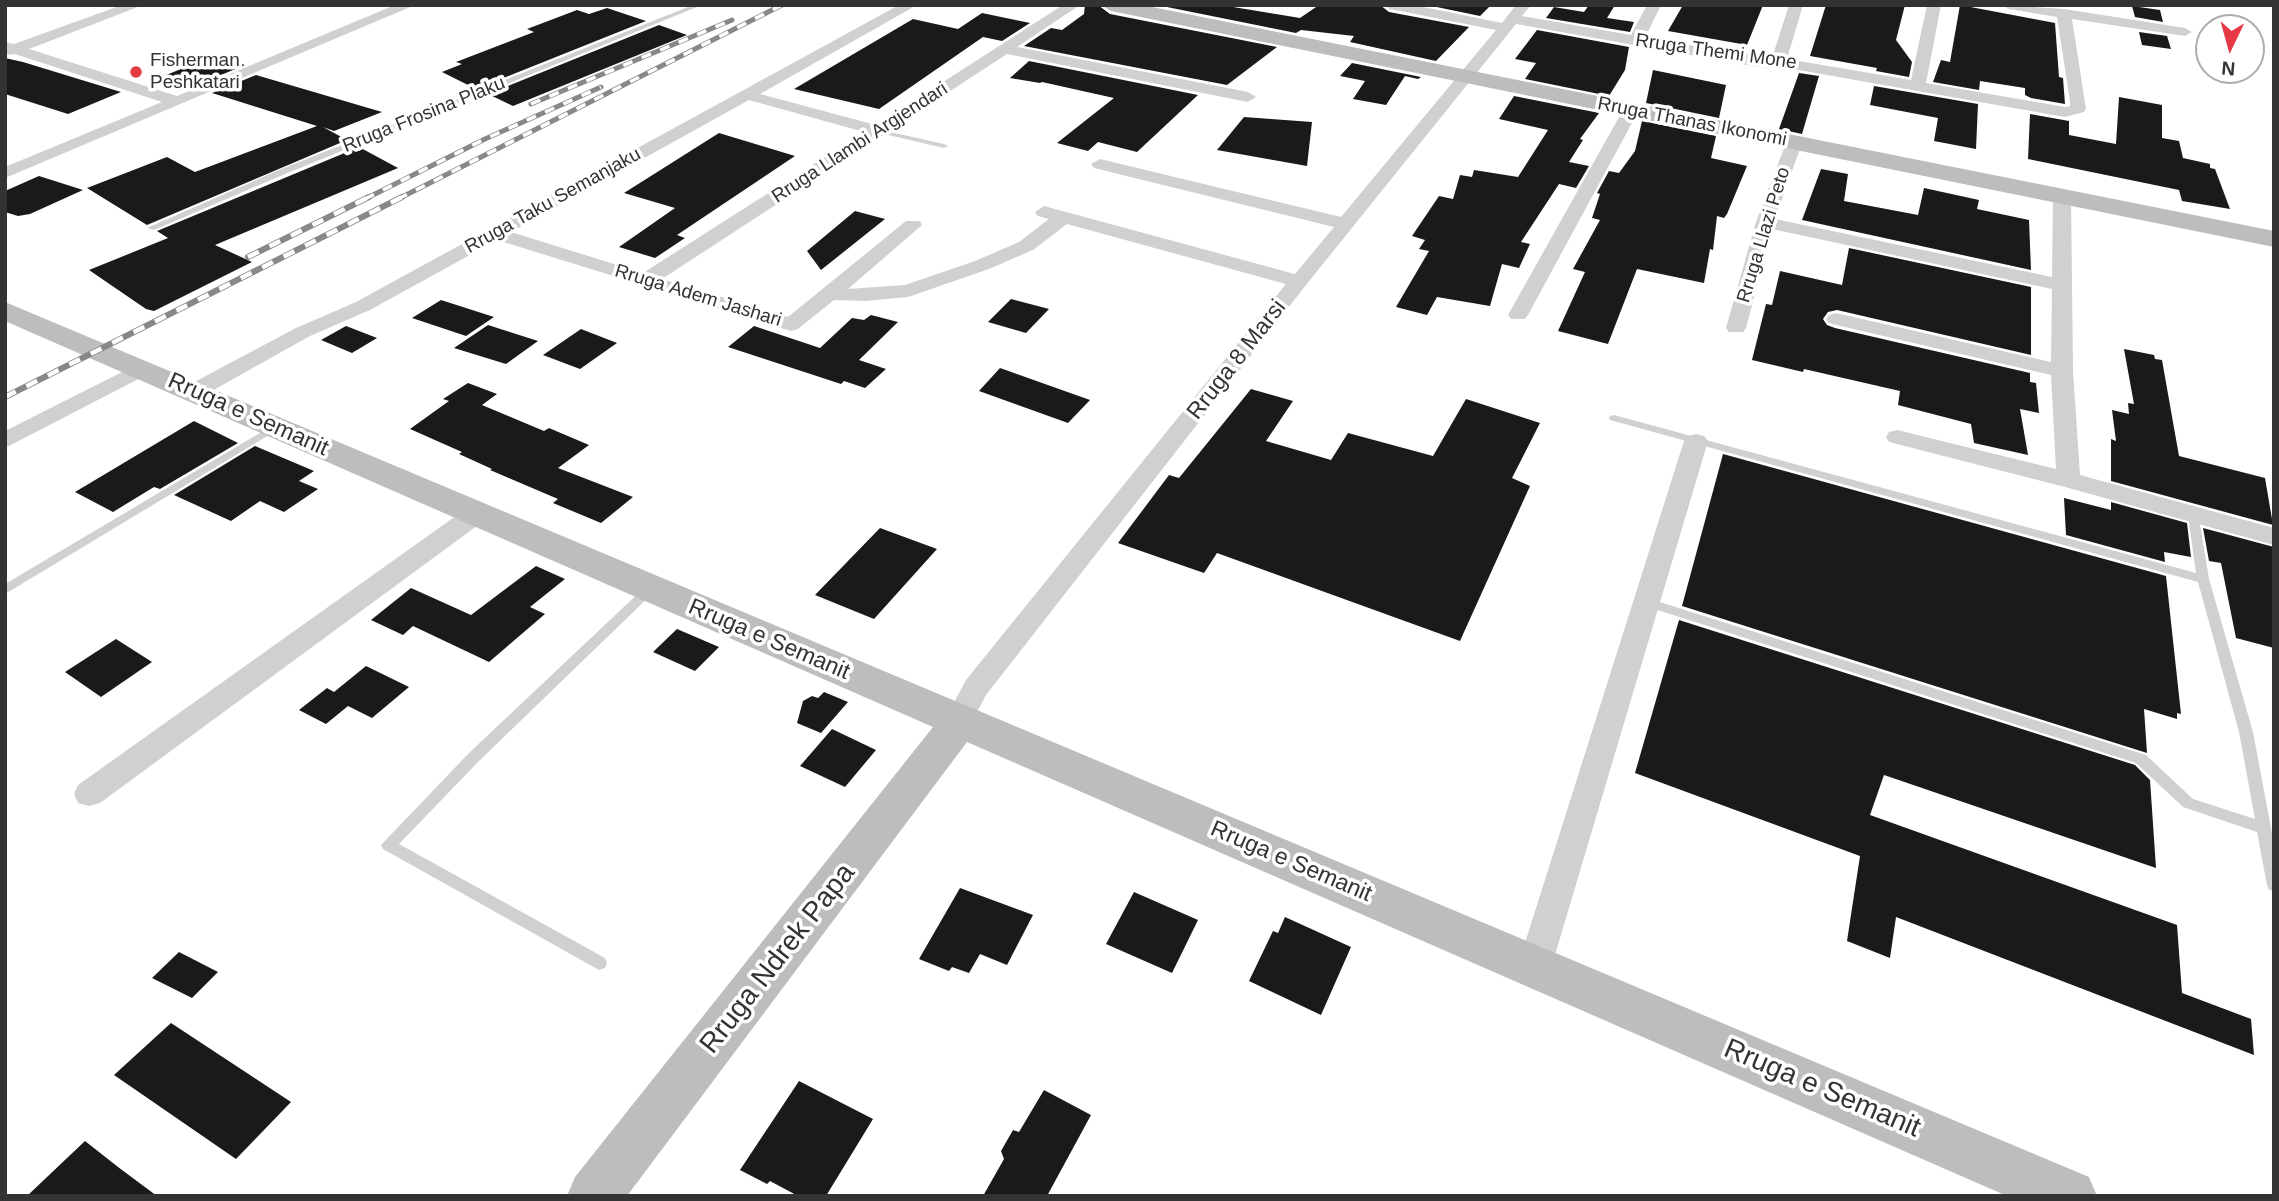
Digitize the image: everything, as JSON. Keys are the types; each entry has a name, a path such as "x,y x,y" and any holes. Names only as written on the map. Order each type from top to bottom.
{"main road":[{"name":"Rruga Thanas Ikonomi","path":"1111,5 2274,239"},
{"name":"Rruga e Semanit","path":"5,310 2070,1196"},
{"name":"Rruga Ndrek Papa","path":"594,1196 947,740 958,721"}],"street":[{"path":"9,49 136,5"},
{"path":"5,173 408,5"},
{"name":"Rruga Taku Semanjaku","path":"193,392 303,332 363,306 910,5"},
{"name":"Rruga Llambi Argjendari","path":"646,280 1073,5"},
{"path":"1391,5 1515,17"},
{"path":"1636,41 1654,5"},
{"path":"1778,62 1796,5"},
{"path":"1918,86 1934,5"},
{"path":"2009,5 2073,11 2185,32"},
{"name":"Rruga Themi Mone","path":"1515,17 1758,62 1778,62 2052,111 2073,111 2078,109 2073,11"},
{"name":"Rruga 8 Marsi","path":"958,721 985,677 1299,281 1515,17"},
{"path":"9,49 177,101"},
{"path":"1003,49 1248,97"},
{"path":"747,95 880,131"},
{"path":"1518,315 1631,110"},
{"name":"Rruga Llazi Peto","path":"1736,328 1765,222 1794,143"},
{"path":"1100,164 1346,224"},
{"path":"2062,196 2062,370 2068,480"},
{"path":"1044,212 1299,281"},
{"path":"829,294 866,295 908,291 1026,246 1064,217"},
{"path":"1765,222 2061,285"},
{"name":"Rruga Adem Jashari","path":"494,233 791,325 913,225"},
{"path":"1836,319 2062,370"},
{"path":"5,442 142,368"},
{"path":"1897,437 2068,480 2274,537"},
{"path":"1535,965 1696,440"},
{"path":"89,794 476,514"}],"lane":[{"name":"Rruga Frosina Plaku","path":"151,228 282,172 699,5"},
{"path":"880,131 944,146"},
{"path":"1614,418 2203,579"},
{"path":"5,590 275,427"},
{"path":"2194,515 2203,579 2246,732 2274,885"},
{"path":"599,963 388,845 474,757 651,589"},
{"path":"1646,602 2141,759 2188,803 2264,828"}],"building":[{"path":"1085,5 1098,5 1110,14 1277,47 1227,85 1024,46 1051,28 1062,30 1084,14"},
{"path":"1157,5 1221,5 1300,18 1319,5 1380,5 1389,12 1469,27 1436,61 1350,42 1354,36 1301,30 1296,33"},
{"path":"1427,5 1491,5 1480,16"},
{"path":"1589,5 1615,5 1607,18 1634,22 1630,32 1546,18 1554,7 1584,12"},
{"path":"1683,5 1763,5 1747,45 1668,31"},
{"path":"1826,5 1905,5 1896,40 1912,62 1909,77 1876,71 1877,68 1810,56"},
{"path":"1960,5 2055,23 2059,77 2063,78 2065,104 2031,98 2025,95 2025,88 1980,81 1979,90 1933,82 1941,60 1950,62"},
{"path":"2132,6 2160,10 2163,22 2135,17"},
{"path":"607,8 646,21 476,89 442,72 462,64 456,62 534,32 527,29 577,10 589,14"},
{"path":"982,13 1030,23 1002,41 983,37 879,109 794,89 913,19 958,29"},
{"path":"659,25 687,35 513,106 488,94"},
{"path":"1537,30 1629,47 1625,70 1609,96 1525,79 1536,63 1515,59"},
{"path":"2139,32 2167,36 2171,49 2142,45"},
{"path":"212,56 245,65 185,90 152,81"},
{"path":"5,58 121,92 68,114 5,94"},
{"path":"1029,61 1198,95 1137,152 1098,142 1088,151 1057,143 1114,98 1042,82 1010,78"},
{"path":"1352,63 1421,77 1418,79 1405,76 1386,105 1353,99 1365,81 1340,76"},
{"path":"1653,70 1726,85 1719,118 1646,103"},
{"path":"1799,73 1819,76 1802,134 1779,129"},
{"path":"256,75 382,112 334,131 323,127 347,140 147,225 87,188 167,157 195,172 317,126 212,93"},
{"path":"1874,86 1978,104 1976,149 1934,141 1938,118 1870,105"},
{"path":"1514,96 1599,113 1580,139 1583,140 1569,162 1589,166 1576,188 1559,184 1521,242 1530,244 1519,268 1502,264 1490,306 1437,297 1427,315 1396,307 1429,251 1419,249 1425,240 1412,236 1439,196 1453,199 1460,175 1472,177 1474,170 1518,177 1548,130 1499,119"},
{"path":"2119,97 2162,105 2162,138 2179,141 2183,158 2210,164 2210,168 2215,169 2230,209 2182,201 2179,190 2028,159 2030,114 2069,121 2069,135 2116,144"},
{"path":"1244,117 1312,122 1307,166 1217,150"},
{"path":"1642,121 1716,136 1711,158 1747,166 1727,214 1724,218 1717,216 1713,250 1710,249 1704,283 1637,269 1608,344 1558,331 1585,272 1573,269 1600,220 1592,218 1600,194 1597,193 1609,171 1619,173 1635,151"},
{"path":"719,133 795,156 677,235 685,238 655,258 619,247 675,208 624,193"},
{"path":"359,147 398,168 215,245 252,262 154,311 146,309 89,270 168,238 157,231"},
{"path":"1821,169 1848,174 1844,201 1918,215 1924,188 1979,200 1977,209 2029,220 2031,270 1802,220"},
{"path":"39,176 83,190 30,214 18,216 5,212 5,191"},
{"path":"855,211 885,219 821,270 807,251"},
{"path":"1849,248 2031,287 2031,355 1837,310 1828,312 1823,319 1827,325 1835,328 2030,373 2030,382 2036,383 2039,413 2020,409 2028,455 1974,443 1971,424 1898,405 1900,391 1752,360 1766,304 1772,305 1780,271 1842,285"},
{"path":"1011,299 1049,309 1026,333 988,322"},
{"path":"441,300 494,317 466,336 412,318"},
{"path":"871,315 898,322 859,360 886,369 865,388 844,381 841,384 728,347 754,326 820,348 852,318 864,320"},
{"path":"488,325 538,341 506,364 454,348"},
{"path":"346,326 377,338 352,353 321,340"},
{"path":"581,329 617,343 580,369 543,355"},
{"path":"2124,349 2154,355 2155,359 2162,360 2179,456 2265,478 2273,525 2111,481 2111,439 2116,441 2112,410 2129,414 2128,403 2134,404"},
{"path":"1000,368 1090,400 1068,423 979,391"},
{"path":"468,383 497,394 482,405 544,431 549,428 589,445 558,468 633,497 601,523 553,503 558,499 490,470 492,469 459,454 462,452 410,429 449,401 443,399"},
{"path":"1251,389 1293,401 1266,441 1331,460 1348,433 1433,456 1466,399 1540,423 1512,478 1530,486 1460,641 1217,553 1204,573 1118,543 1169,475 1179,478"},
{"path":"194,421 238,443 160,489 154,487 113,512 75,492"},
{"path":"255,446 314,471 299,481 318,489 284,512 260,501 231,521 174,495"},
{"path":"1723,454 2166,576 2181,714 2177,713 2177,719 2144,709 2147,753 1682,606"},
{"path":"2064,498 2111,510 2111,502 2187,523 2191,557 2164,552 2165,562 2066,535"},
{"path":"880,528 937,549 874,619 815,595"},
{"path":"2203,528 2274,547 2274,648 2236,638 2221,563 2209,561"},
{"path":"536,566 565,579 530,607 545,614 489,662 413,626 403,635 371,620 411,588 471,615"},
{"path":"1679,620 2135,765 2150,780 2156,868 1884,775 1870,815 2177,925 2182,993 2251,1019 2254,1055 1896,917 1890,958 1847,941 1860,856 1635,773"},
{"path":"677,629 719,647 695,671 653,652"},
{"path":"116,639 152,662 101,697 65,672"},
{"path":"366,666 409,687 372,718 348,706 326,724 299,710 327,688 334,692"},
{"path":"824,692 848,702 821,733 797,723 803,701 812,696 818,698"},
{"path":"832,729 876,750 845,787 800,766"},
{"path":"960,888 1033,915 1007,965 980,954 969,973 952,967 949,971 919,959"},
{"path":"1134,892 1198,920 1172,973 1106,944"},
{"path":"1285,917 1351,947 1321,1015 1249,981 1273,931 1278,933"},
{"path":"179,952 218,972 192,998 152,978"},
{"path":"171,1023 291,1102 236,1159 114,1075"},
{"path":"799,1081 873,1119 826,1196 798,1196 770,1181 767,1184 740,1170"},
{"path":"1044,1090 1091,1115 1047,1196 983,1196 1004,1159 1001,1151 1013,1130 1019,1132"},
{"path":"85,1141 118,1167 157,1196 27,1196"}],"railway":[{"path":"398,199 782,5"},
{"path":"531,104 732,20"},
{"path":"369,197 485,139 601,87"},
{"path":"248,257 369,197"},
{"path":"365,199 369,197"},
{"path":"5,397 402,197"}],"place":[{"name":"Fisherman Peshkatari","path":"136,72"}]}
